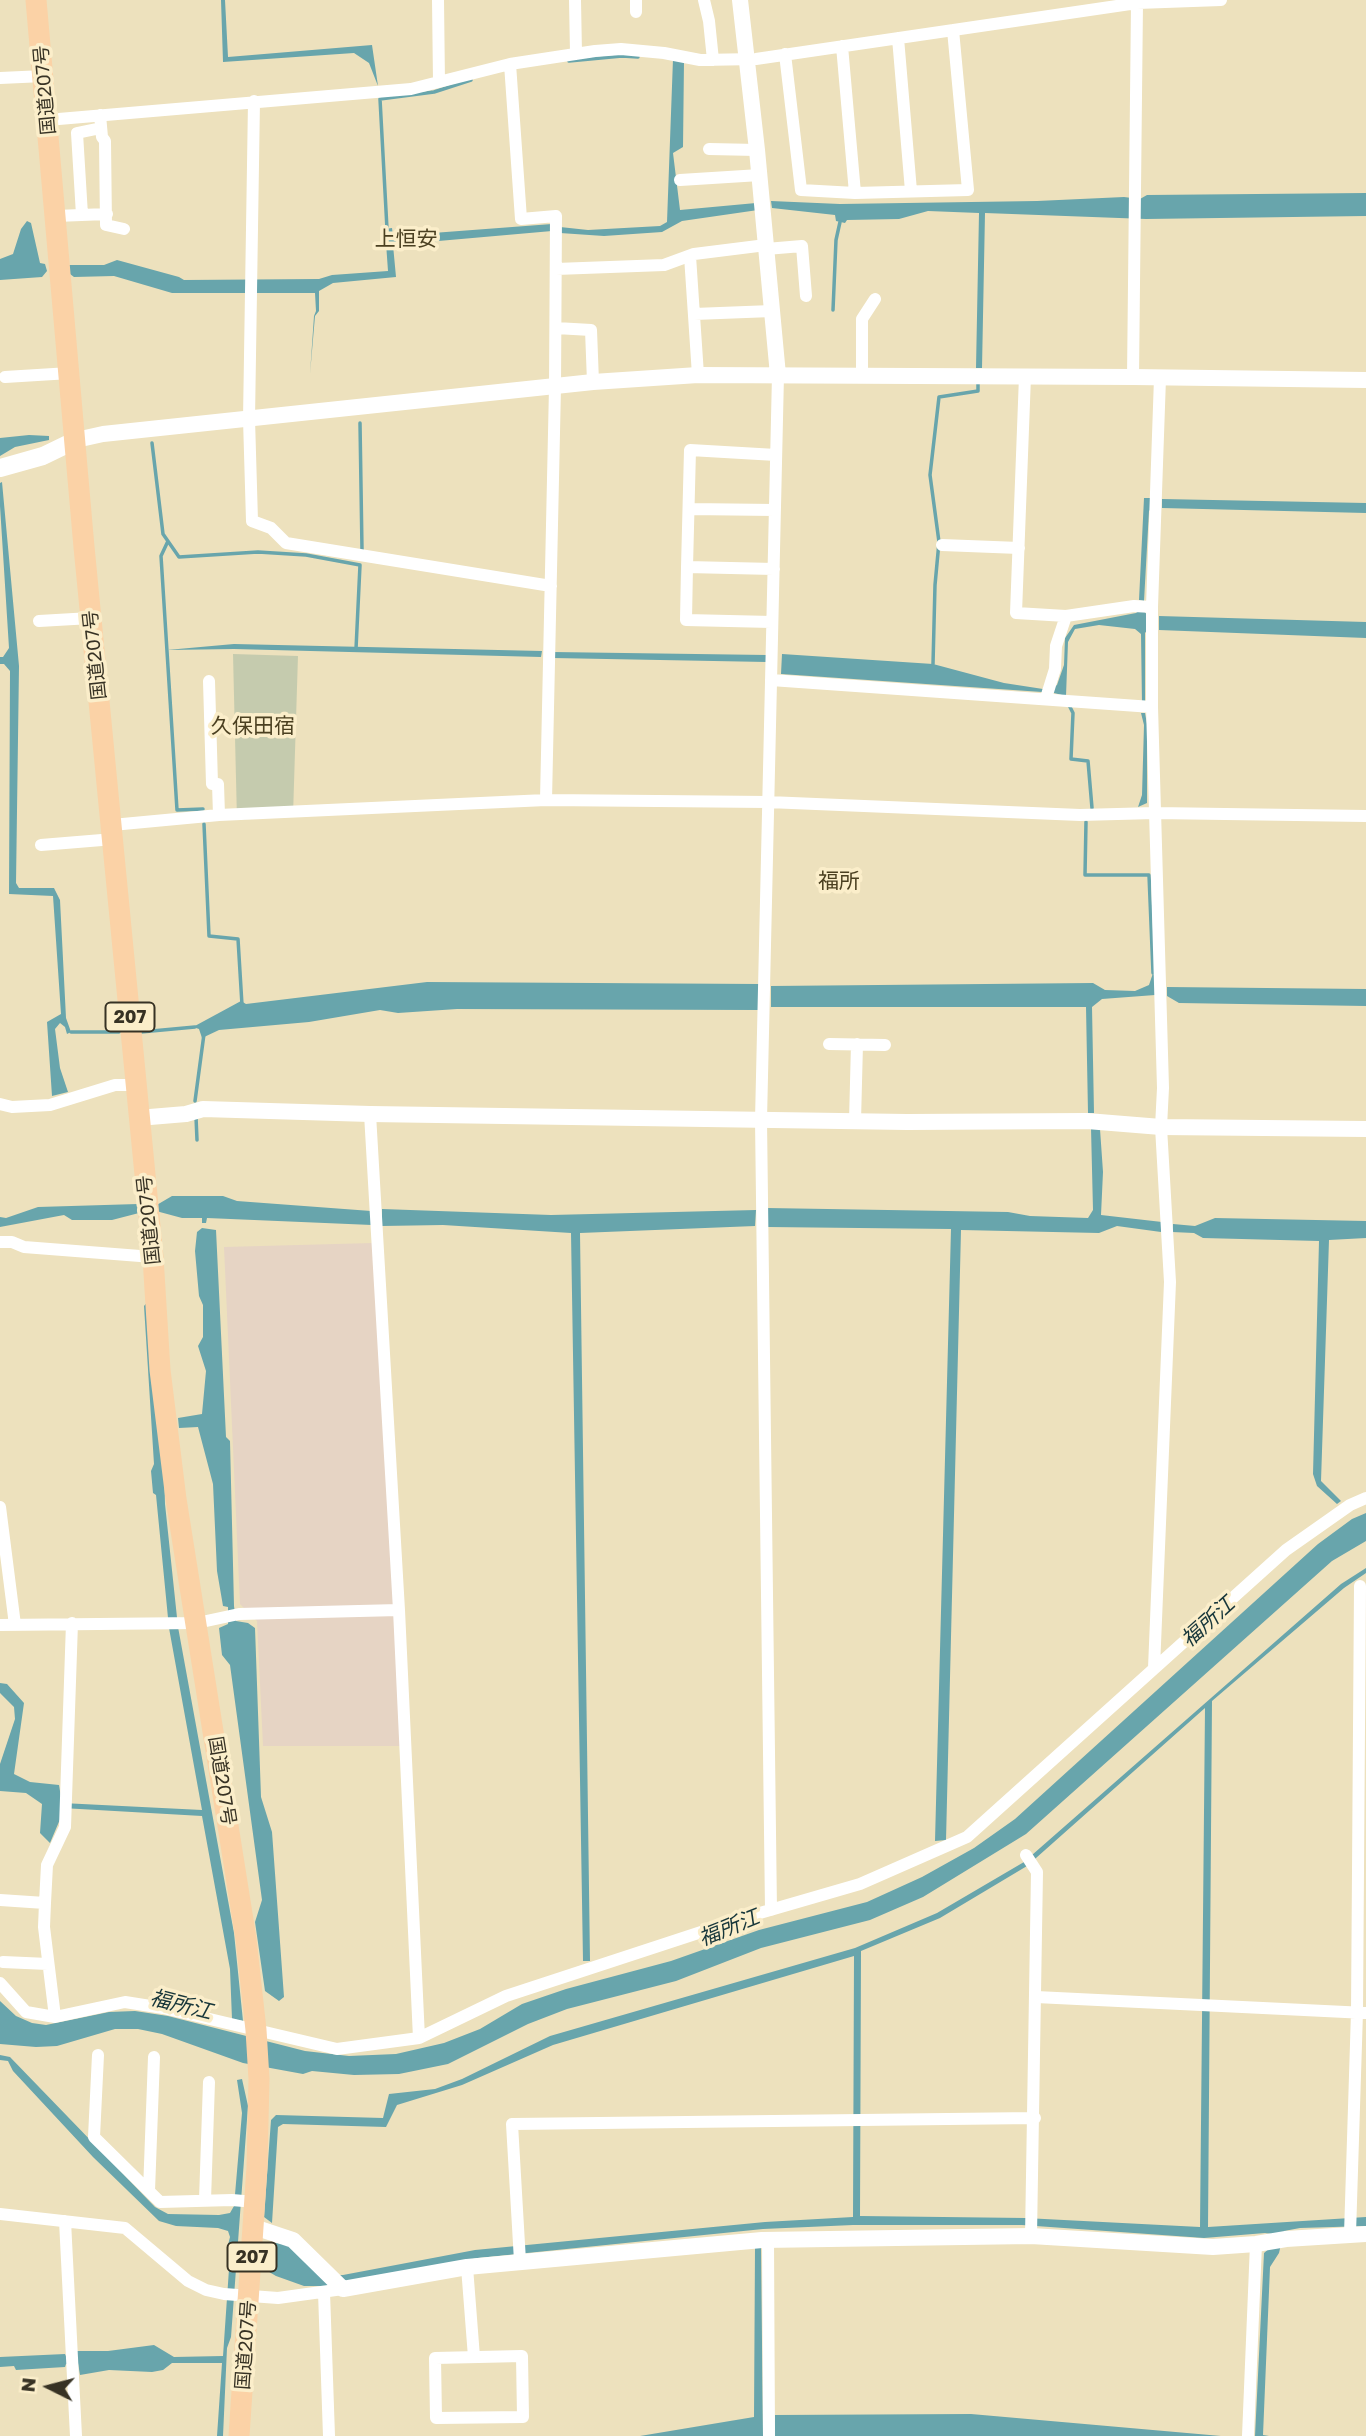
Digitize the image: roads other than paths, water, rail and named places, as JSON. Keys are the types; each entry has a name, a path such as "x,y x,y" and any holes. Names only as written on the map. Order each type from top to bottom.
{"highway":[{"name":"国道207号","path":"36,0 153,1257 162,1384 190,1623 246,1939 256,2030 259,2078 244,2201 254,2227 244,2297 239,2436"}],"main road":[{"path":"0,468 43,456 76,440"}],"street":[{"path":"438,0 439,82"},
{"path":"575,0 576,53"},
{"path":"704,0 713,60"},
{"path":"740,0 760,175 778,374 761,1119 771,1910"},
{"path":"47,120 101,121 254,101 384,92 439,82 510,64 576,53 621,49 713,60 747,58 1138,3 1221,0"},
{"path":"1132,377 1138,3"},
{"path":"785,54 801,190 855,193 968,190 953,30"},
{"path":"898,38 911,191"},
{"path":"842,46 855,193"},
{"path":"510,64 521,219 556,216 546,800"},
{"path":"0,78 44,76"},
{"path":"254,101 249,419 252,521 271,528 286,543 551,586"},
{"path":"101,121 102,137 105,141 106,225 124,229"},
{"path":"82,215 77,133 101,121"},
{"path":"709,149 757,150"},
{"path":"680,180 760,175"},
{"path":"56,216 107,214"},
{"path":"556,269 664,265 690,256 766,247 802,246 806,296"},
{"path":"690,256 698,375"},
{"path":"862,375 862,319 875,299"},
{"path":"694,314 772,311"},
{"path":"556,328 591,330 593,382"},
{"path":"5,377 70,373"},
{"path":"76,440 103,433 593,382 698,375 1366,380"},
{"path":"1025,376 1016,613 1066,617 1133,606 1152,607"},
{"path":"1154,1668 1170,1282 1161,1127 1163,1075 1152,707 1152,607 1160,378"},
{"path":"772,622 686,620 688,509 690,450 776,454"},
{"path":"688,509 775,510"},
{"path":"942,545 1019,548"},
{"path":"687,567 774,569"},
{"path":"1046,698 1055,669 1056,646 1066,617"},
{"path":"39,621 92,618"},
{"path":"771,680 1152,707"},
{"path":"209,681 212,784 218,784 219,815"},
{"path":"41,845 219,815 546,800 768,802 1080,815 1155,813 1366,816"},
{"path":"830,1044 885,1045"},
{"path":"855,1121 857,1044"},
{"path":"0,1104 12,1107 50,1105 115,1085 136,1085"},
{"path":"138,1118 186,1114 202,1108 370,1114 855,1121 1087,1121 1161,1127 1366,1129"},
{"path":"370,1114 400,1610 419,2038"},
{"path":"0,1242 12,1242 24,1247 153,1257"},
{"path":"0,1983 26,2012 54,2017 125,2002 163,2008 337,2049 419,2038 506,1996 860,1884 967,1837 1286,1550 1350,1505 1366,1499"},
{"path":"0,1507 15,1625"},
{"path":"0,2214 125,2228 188,2281 205,2290 244,2297 278,2298 467,2267 768,2239 1031,2235 1213,2247 1358,2234 1350,2212 1361,2012 1360,1586"},
{"path":"0,1625 190,1623 239,1614 400,1610"},
{"path":"54,2017 44,1927 45,1903 47,1865 65,1827 72,1623"},
{"path":"1026,1854 1037,1872 1031,2235"},
{"path":"0,1900 45,1903"},
{"path":"3,1962 48,1964"},
{"path":"1036,1997 1361,2012"},
{"path":"98,2055 94,2137 160,2202 244,2201"},
{"path":"149,2191 154,2057"},
{"path":"205,2200 209,2082"},
{"path":"520,2261 512,2124 1035,2119"},
{"path":"65,2221 76,2436"},
{"path":"254,2227 293,2240 343,2289"},
{"path":"768,2239 769,2436"},
{"path":"1248,2436 1263,2243"},
{"path":"467,2267 474,2357"},
{"path":"324,2292 329,2436"},
{"path":"522,2356 523,2417 436,2418 435,2358 474,2357 522,2356"}],"water":[{"path":"221,0 225,0 228,57 372,45 378,86 369,63 354,53 223,62"},
{"path":"673,59 684,61 683,147 673,153 680,210 756,203 758,210 682,221 662,232 604,236 560,233 560,227 588,230 660,226 667,222"},
{"path":"1366,193 1366,216 1146,219 985,213 982,368 976,368 979,213 928,211 899,219 847,220 845,223 836,221 835,215 772,208 771,201 840,204 1124,197 1140,199 1147,195"},
{"path":"27,221 31,223 40,263 45,264 47,271 42,277 0,280 0,259 13,254 21,229"},
{"path":"552,224 552,231 393,245 396,277 333,283 319,291 319,311 315,316 310,374 314,316 316,311 315,293 172,293 114,276 74,277 70,274 69,265 104,265 117,260 184,280 319,279 332,275 388,271 385,229 392,228 393,236"},
{"path":"49,436 49,440 15,447 0,456 0,438"},
{"path":"2,482 19,666 16,883 19,888 54,888 60,900 66,1018 71,1032 67,1034 60,1023 55,1029 60,1068 68,1092 52,1096 47,1022 61,1014 53,896 9,894 10,671 4,664 0,664 0,657 3,657 9,648 0,506"},
{"path":"1144,498 1152,498 1144,601 1139,600"},
{"path":"1162,499 1366,503 1366,513 1162,508"},
{"path":"1139,610 1148,616 1148,629 1145,633 1145,704 1142,704 1141,634 1135,629 1099,625 1075,629 1068,642 1066,696 1050,692 1050,689 1057,685 1064,665 1065,638 1074,625 1136,613"},
{"path":"1159,616 1366,622 1366,638 1159,630"},
{"path":"234,644 542,651 541,657 234,649 167,650"},
{"path":"553,652 767,655 767,662 553,658"},
{"path":"782,654 933,664 1004,683 1043,689 1042,692 781,674"},
{"path":"1141,713 1145,713 1147,724 1147,803 1138,807 1142,795 1144,725"},
{"path":"1153,973 1156,980 1155,995 1102,999 1092,1007 1094,1113 1088,1113 1086,1007 771,1007 771,986 1093,983 1105,990 1135,991 1149,985"},
{"path":"427,982 759,984 758,1010 457,1009 398,1013 380,1010 309,1022 219,1030 202,1038 199,1029 193,1027 241,1001 246,1004"},
{"path":"1167,987 1366,989 1366,1006 1179,1003 1167,996"},
{"path":"1091,1128 1100,1129 1103,1172 1101,1215 1162,1222 1161,1232 1117,1226 1099,1233 961,1230 946,1840 935,1841 951,1229 768,1227 767,1208 1008,1212 1030,1216 1088,1218 1093,1210"},
{"path":"172,1196 223,1196 237,1201 371,1211 372,1225 207,1218 206,1223 202,1223 202,1218 182,1218 156,1211 155,1206"},
{"path":"138,1204 139,1213 112,1220 72,1220 64,1215 0,1227 0,1217 6,1218 38,1207"},
{"path":"382,1209 551,1215 756,1210 755,1226 580,1233 590,1961 583,1961 571,1233 443,1225 382,1226"},
{"path":"1215,1218 1366,1221 1366,1238 1329,1240 1321,1481 1341,1501 1337,1504 1317,1486 1313,1474 1319,1241 1203,1238 1194,1233 1172,1232 1173,1224 1195,1226"},
{"path":"202,1228 216,1230 226,1437 230,1441 234,1606 236,1621 248,1623 255,1628 261,1797 272,1832 284,1997 279,2001 265,1991 255,1922 262,1900 230,1665 222,1655 219,1628 228,1624 228,1607 223,1606 217,1571 213,1484 198,1427 179,1428 178,1418 202,1414 206,1371 198,1346 203,1337 203,1305 199,1296 195,1251 197,1232"},
{"path":"149,1300 178,1627 234,1933 243,2021 232,2019 230,1969 202,1816 62,1808 50,1843 40,1833 42,1804 26,1793 0,1791 0,1764 15,1719 14,1707 0,1693 0,1683 7,1684 24,1703 14,1774 30,1782 59,1785 62,1803 202,1810 169,1628 156,1495 153,1493 151,1471 154,1464 144,1306"},
{"path":"1366,1513 1366,1541 1332,1561 1026,1834 923,1897 870,1920 761,1948 676,1981 567,2009 528,2024 448,2064 399,2074 354,2075 312,2071 303,2074 243,2063 162,2034 138,2029 115,2029 57,2046 0,2044 0,2001 16,2016 32,2023 46,2025 109,2012 135,2011 168,2016 305,2051 349,2056 396,2054 444,2043 480,2029 522,2004 566,1989 671,1961 759,1930 867,1902 922,1877 974,1848 1015,1819 1318,1544 1352,1519"},
{"path":"1366,1568 1366,1573 1344,1588 1212,1701 1208,2227 1366,2217 1366,2226 1284,2231 1279,2253 1270,2267 1263,2435 1269,2436 1255,2436 1264,2253 1271,2247 1272,2234 1204,2238 1022,2225 853,2225 763,2229 478,2258 328,2286 304,2286 276,2276 259,2266 261,2248 270,2242 289,2245 321,2276 343,2275 475,2250 765,2222 853,2217 854,1956 553,2045 462,2085 397,2105 386,2127 283,2124 278,2127 272,2223 264,2217 271,2120 276,2115 383,2118 389,2094 435,2089 462,2079 550,2036 855,1948 937,1913 1024,1862 1341,1584","holes":["1205,1708 1200,2227 1025,2218 860,2216 861,1951 940,1918 1027,1866"]},
{"path":"0,2055 10,2057 155,2207 168,2214 219,2215 230,2213 234,2206 242,2113 237,2080 242,2079 248,2106 231,2337 227,2348 223,2436 217,2436 222,2363 172,2363 163,2370 152,2372 109,2370 80,2375 78,2363 66,2364 65,2367 16,2370 14,2366 0,2367 0,2357 65,2354 76,2357 76,2351 108,2351 154,2345 174,2357 223,2356 230,2237 228,2231 218,2228 176,2226 159,2221 93,2157 13,2071 8,2061 0,2060"},
{"path":"755,2248 761,2248 763,2436 640,2436 754,2417"},
{"path":"971,2414 1221,2436 775,2436 775,2415"}],"waterway":[{"path":"569,61 638,57"},
{"path":"387,229 380,99 434,92 471,80"},
{"path":"833,310 836,240 840,222"},
{"path":"933,664 939,542 930,475 939,397 978,391 978,382"},
{"path":"360,423 362,550"},
{"path":"152,443 163,534 179,557 258,552 306,555 360,565 356,649"},
{"path":"168,541 161,556 177,810 203,809"},
{"path":"1069,705 1073,713 1071,759 1088,761 1092,808"},
{"path":"1086,822 1085,875 1149,875 1153,973"},
{"path":"204,824 209,936 238,939 242,1005"},
{"path":"141,1032 195,1027"},
{"path":"71,1032 119,1032"},
{"path":"195,1101 204,1034"},
{"path":"196,1117 197,1140"}],"district":[{"name":"上恒安","path":"406,239"},
{"name":"久保田宿","path":"253,726"},
{"name":"福所","path":"839,881"}],"water label":[{"name":"福所江","path":"1208,1622"},
{"name":"福所江","path":"729,1928"},
{"name":"福所江","path":"181,2005"}]}
